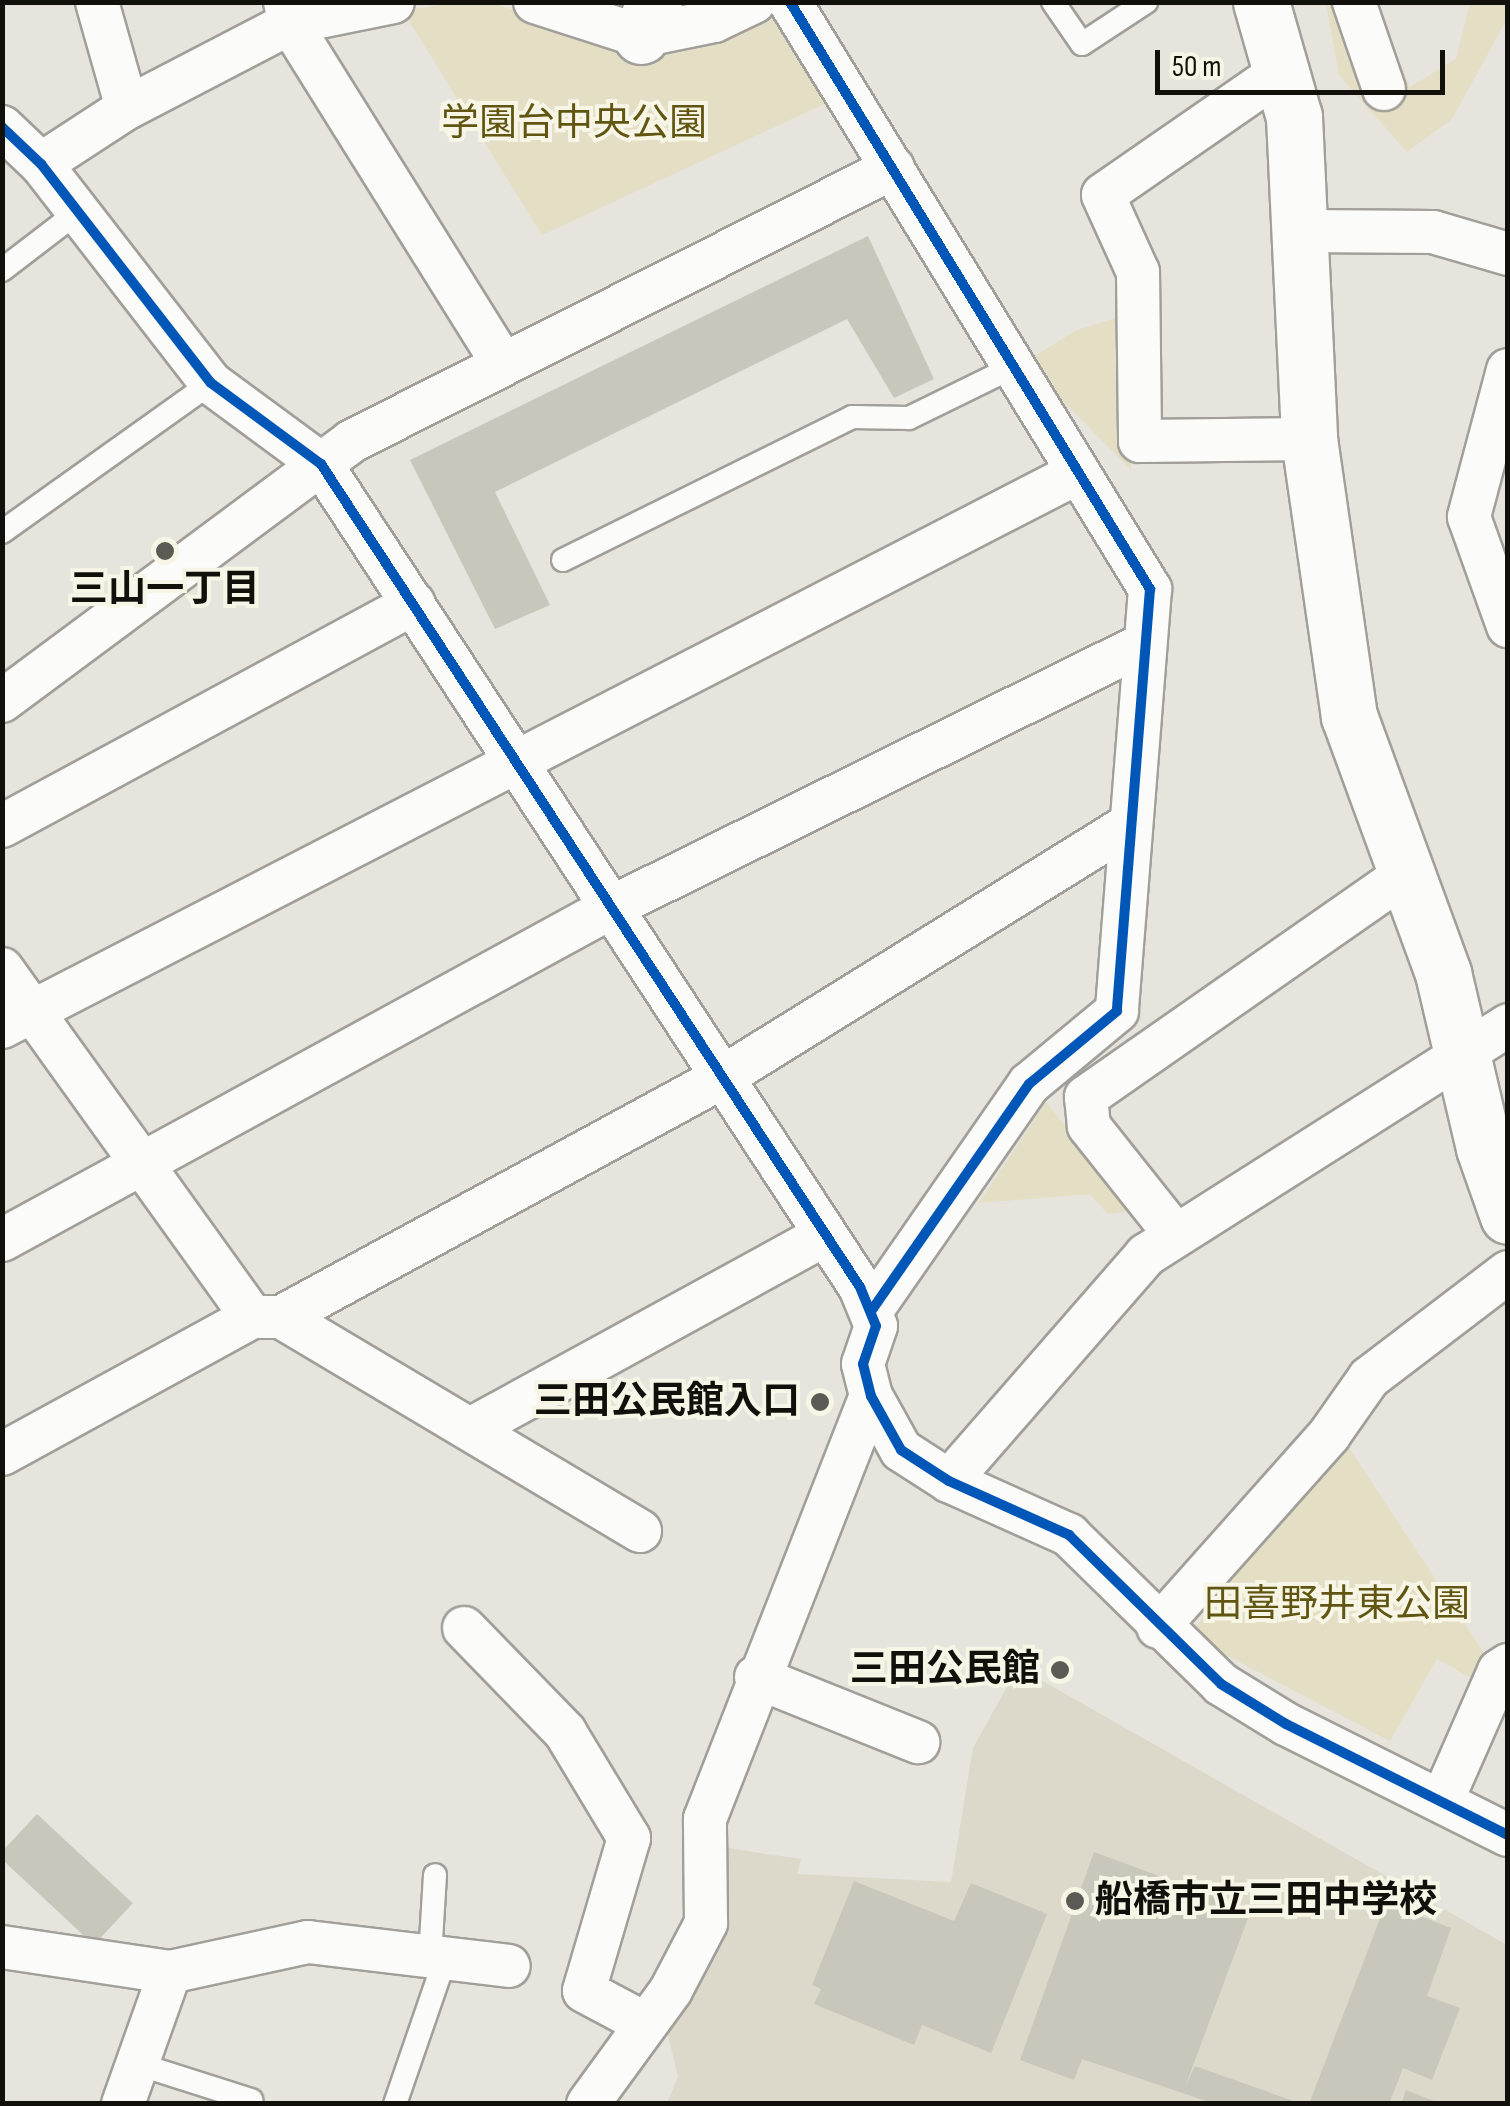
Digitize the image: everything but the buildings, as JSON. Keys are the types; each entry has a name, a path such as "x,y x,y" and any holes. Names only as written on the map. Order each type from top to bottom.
{"street":[{"path":"97,2 127,108"},
{"path":"41,164 288,13 392,2"},
{"path":"535,2 647,19 714,21 754,2"},
{"path":"790,2 1150,589 1128,826 1118,1012 1029,1084 872,1310"},
{"path":"1261,2 1294,118 1304,231 1309,438 1349,716 1408,873 1487,1041 1484,1148 1508,1216"},
{"path":"1354,2 1384,89"},
{"path":"288,13 501,360"},
{"path":"1279,73 1104,195 1138,272 1140,441 1309,438"},
{"path":"2,127 41,164 212,384 321,464 872,1310 876,1326 863,1364 870,1396 901,1450 949,1481 1069,1536 1221,1684 1286,1724 1508,1835"},
{"path":"2,701 321,464 501,360 893,168"},
{"path":"1304,231 1434,232 1508,254"},
{"path":"1508,370 1469,517 1508,626"},
{"path":"18,1019 1078,473"},
{"path":"2,826 414,604"},
{"path":"2,1240 612,908 1142,645"},
{"path":"2,1454 721,1078 1128,826"},
{"path":"1174,1233 1089,1126 1086,1097 1408,873"},
{"path":"2,968 18,1019 142,1162 266,1317 474,1427 640,1530"},
{"path":"949,1481 1146,1254 1487,1041"},
{"path":"474,1427 824,1236"},
{"path":"1158,1626 1330,1435 1369,1378 1508,1272"},
{"path":"588,2104 642,2022 671,1990 706,1924 705,1819 756,1677 870,1396"},
{"path":"464,1628 565,1732 629,1838 584,1991 642,2022"},
{"path":"1442,1801 1499,1671 1508,1665"},
{"path":"756,1677 918,1742"},
{"path":"2,1947 170,1972 308,1942 509,1966"},
{"path":"123,2104 170,1972"}],"lane":[{"path":"1053,2 1082,44 1146,2"},
{"path":"2,270 79,211"},
{"path":"562,560 852,417 908,418 1013,367"},
{"path":"2,532 212,384"},
{"path":"395,2104 437,1958 435,1875"},
{"path":"138,2064 252,2100"}],"shaded area":[{"name":"船橋市立三田中学校","path":"1018,1667 1507,1945 1507,2103 667,2103 678,2077 664,2018 721,1847 801,1859 797,1874 951,1882 973,1748"}],"green space":[{"name":"学園台中央公園","path":"452,3 493,3 648,60 765,13 789,20 837,98 542,235 403,11"},
{"path":"1326,3 1375,3 1410,87 1456,59 1470,3 1507,3 1507,19 1452,119 1407,152 1339,75"},
{"path":"1130,314 1131,470 1025,362 1077,330"},
{"path":"1046,1102 1131,1211 1108,1214 1090,1194 979,1203"},
{"name":"田喜野井東公園","path":"1342,1437 1489,1661 1473,1679 1437,1659 1390,1741 1213,1648 1196,1627"}],"cycle path":[{"path":"790,2 1150,589 1117,1011 1029,1084 872,1310"},
{"path":"2,127 41,164 211,383 321,464 860,1287 876,1326 863,1364 871,1396 901,1450 949,1481 1069,1535 1221,1684 1286,1724 1508,1835"}],"place":[{"name":"三山一丁目","path":"165,551"},
{"name":"三田公民館入口","path":"820,1402"},
{"name":"三田公民館","path":"1060,1670"},
{"name":"船橋市立三田中学校","path":"1075,1901"}]}
